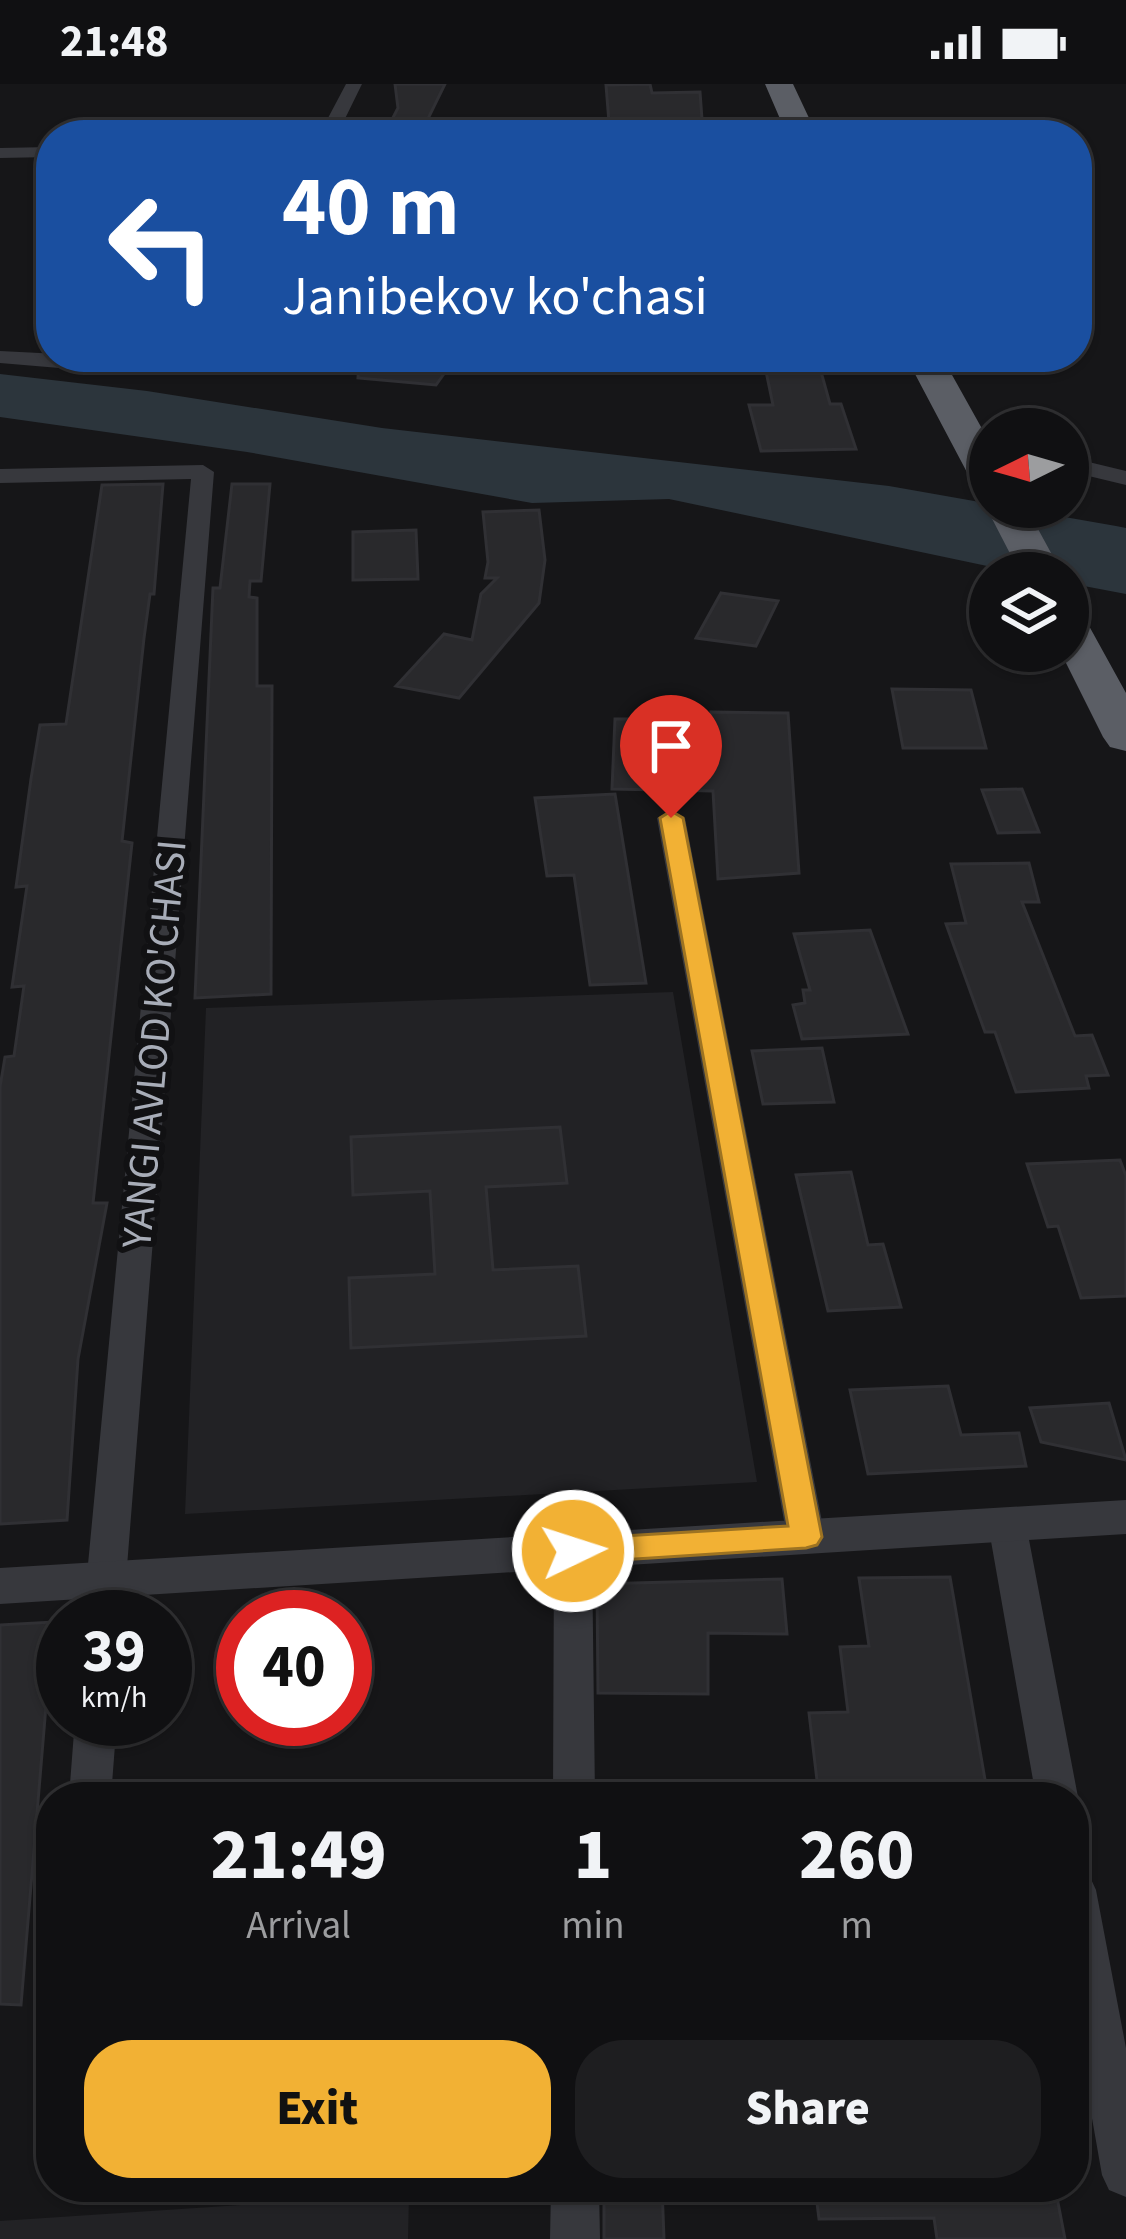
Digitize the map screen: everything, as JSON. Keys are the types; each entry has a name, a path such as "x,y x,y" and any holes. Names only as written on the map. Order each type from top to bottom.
{"highway":[{"path":"779,84 795,120"},
{"path":"934,372 969,426"},
{"path":"1089,665 1126,737"}],"street":[{"path":"336,120 354,84"},
{"path":"0,153 36,152"},
{"path":"0,168 36,155"},
{"path":"0,357 36,358"},
{"path":"1089,469 1126,478"},
{"name":"YANGI AVLOD KO'CHASI","path":"0,476 203,472 106,1590"},
{"path":"671,818 806,1537"},
{"path":"185,1590 573,1551 1126,1517"},
{"path":"1007,1524 1054,1782"},
{"path":"573,1551 574,1782"},
{"path":"0,1586 36,1590"},
{"path":"91,1782 94,1746"},
{"path":"1089,1972 1126,2175"},
{"path":"575,2202 575,2239"}],"shaded area":[{"path":"0,374 147,391 382,428 889,486 969,500 969,528 1089,528 1089,521 1126,528 1126,594 1089,587 1089,552 969,552 969,562 669,499 532,503 247,452 0,417"},
{"path":"673,992 757,1482 185,1514 206,1008"},
{"path":"288,2202 409,2202 408,2239 0,2239 0,2221"}],"building":[{"path":"395,84 445,84 427,120 392,120 398,108"},
{"path":"650,84 652,93 700,92 702,120 609,120 606,85"},
{"path":"358,372 445,372 436,385 358,378"},
{"path":"766,372 821,372 830,404 841,404 856,449 761,451 749,405 773,405"},
{"path":"163,484 154,594 150,594 144,638 122,841 132,843 93,1203 107,1203 78,1359 67,1520 0,1524 0,1087 5,1057 14,1056 24,986 12,987 27,886 16,887 31,779 40,725 66,724 102,485"},
{"path":"232,484 270,484 261,581 250,581 249,597 257,598 257,686 272,686 271,994 195,998 213,588 220,588"},
{"path":"539,510 545,560 539,603 459,698 396,686 444,634 472,640 481,594 497,578 485,578 483,512"},
{"path":"416,530 418,579 353,580 353,532"},
{"path":"721,593 778,601 756,646 696,638"},
{"path":"892,689 971,690 986,748 903,748"},
{"path":"711,712 788,713 799,873 718,879 713,791 612,789 615,719 711,719"},
{"path":"1022,789 1039,832 998,833 982,790"},
{"path":"615,794 646,983 590,985 574,875 547,876 535,798"},
{"path":"1029,863 1039,902 1022,902 1075,1036 1092,1035 1108,1075 1086,1076 1089,1088 1016,1092 995,1032 985,1032 946,924 966,923 951,864"},
{"path":"870,930 908,1034 802,1039 793,1005 805,1003 803,990 810,990 794,934"},
{"path":"822,1048 834,1102 763,1104 752,1051"},
{"path":"560,1127 567,1183 486,1187 493,1270 578,1266 586,1336 351,1348 349,1278 435,1274 430,1191 353,1195 351,1137"},
{"path":"1120,1160 1126,1176 1126,1296 1081,1298 1058,1226 1048,1227 1027,1164"},
{"path":"851,1172 868,1245 883,1244 901,1307 828,1311 796,1175"},
{"path":"948,1386 961,1435 1019,1433 1026,1466 868,1474 850,1390"},
{"path":"1109,1403 1126,1460 1041,1442 1030,1408"},
{"path":"950,1577 985,1782 817,1782 809,1713 848,1712 840,1647 869,1646 859,1578"},
{"path":"782,1579 787,1634 708,1633 708,1694 598,1693 597,1584"},
{"path":"36,1623 36,1746 43,1746 36,1782 21,2005 0,2004 0,1625"},
{"path":"604,2202 663,2202 664,2239 604,2239"},
{"path":"817,2202 1058,2202 1065,2239 937,2239 934,2218 819,2219"}],"route":[{"path":"573,1551 806,1537 671,818"}]}
